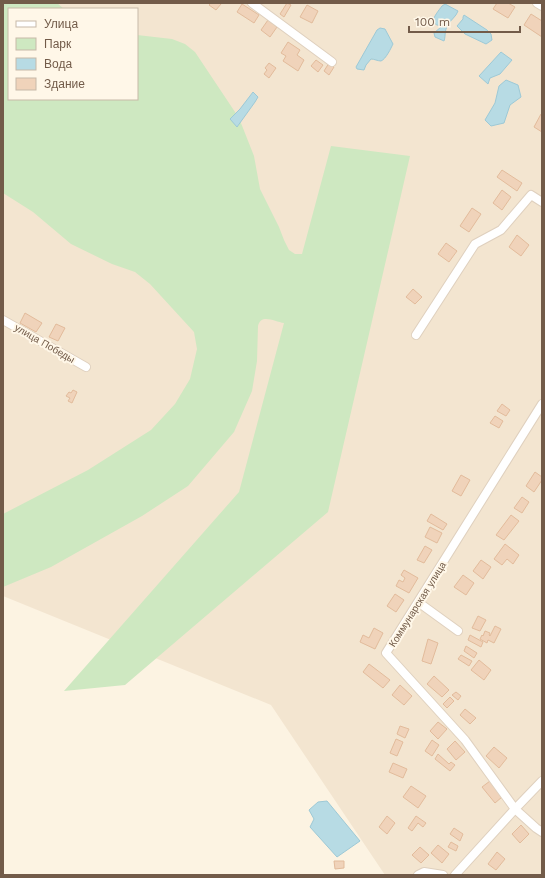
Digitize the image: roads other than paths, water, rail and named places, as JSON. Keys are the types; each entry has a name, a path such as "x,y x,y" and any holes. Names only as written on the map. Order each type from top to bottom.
{"street":[{"path":"252,3 332,62"},
{"path":"537,3 542,6"},
{"path":"416,335 475,244 501,230 531,195 542,202"},
{"name":"улица Победы","path":"3,320 86,367"},
{"name":"Коммунарская улица","path":"542,404 386,653 465,740 515,809 542,832"},
{"path":"418,602 458,631"},
{"path":"455,875 542,781"},
{"path":"418,875 424,872 444,875"}],"water":[{"path":"445,4 458,11 447,27 444,41 435,37 434,33 442,25 437,25 433,21 438,11"},
{"path":"464,15 487,30 491,34 492,40 486,44 465,34 457,26 463,19"},
{"path":"380,28 385,29 393,44 390,51 381,61 371,59 364,70 357,69 356,67 377,30"},
{"path":"501,52 512,60 500,74 490,78 488,84 479,76"},
{"path":"506,80 518,85 521,97 510,105 504,123 491,126 485,120 495,103 499,86"},
{"path":"253,92 258,97 237,127 230,119"},
{"path":"327,801 360,841 337,857 310,827 314,819 309,810 318,802"}]}
